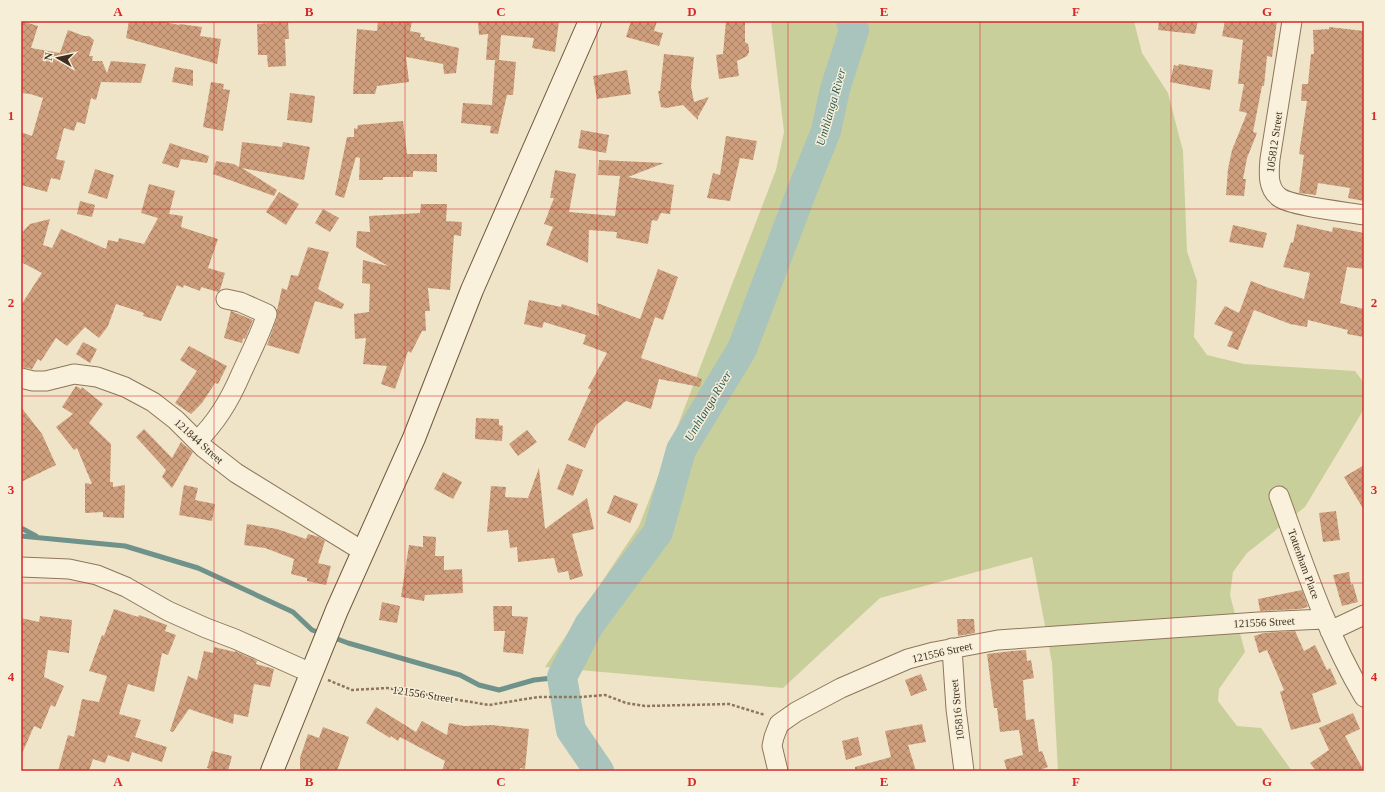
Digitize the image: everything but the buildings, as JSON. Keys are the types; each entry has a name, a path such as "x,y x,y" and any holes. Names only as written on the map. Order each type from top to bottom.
{"street":[{"path":"272,771 337,610 414,438 472,290 590,21"},
{"name":"105812 Street","path":"1292,21 1270,160 1269,179 1279,197 1292,203 1364,215"},
{"path":"197,441 208,431 224,410 236,388 268,314 240,302 226,299"},
{"name":"121844 Street","path":"21,378 33,381 46,380 74,374 98,376 125,386 153,402 176,420 204,448 236,474 364,552"},
{"name":"Tottenham Place","path":"1279,496 1327,625 1339,652 1364,697"},
{"path":"21,567 69,569 97,575 126,587 168,611 206,628 314,666"},
{"path":"1327,625 1364,615"},
{"name":"121556 Street","path":"779,724 816,700 875,673 908,659 952,648 998,640 1251,622 1327,625"},
{"name":"105816 Street","path":"952,648 956,709 964,771"},
{"path":"778,771 772,746 779,724"}],"path":[{"name":"121556 Street","path":"314,666 352,690 387,688 489,705 538,697 581,697 605,695 626,703 645,706 729,704 755,711 775,719 779,724"}],"green space":[{"path":"771,21 1134,21 1142,53 1168,93 1183,151 1187,251 1197,281 1194,337 1207,355 1244,364 1355,371 1364,383 1364,409 1305,507 1247,553 1233,572 1230,595 1245,652 1219,689 1218,701 1237,726 1261,728 1292,771 1058,771 1052,663 1032,557 880,598 783,688 545,667 639,526 776,170 784,132"}],"waterway":[{"name":"Umhlanga River","path":"599,771 571,730 562,677 589,625 658,532 681,450 742,349 826,131 835,89 854,30 851,21"},
{"path":"21,528 36,536"},
{"path":"21,536 125,546 198,568 293,612 312,630 323,634"},
{"path":"332,637 460,675 479,685 499,690 534,680 562,677"}]}
